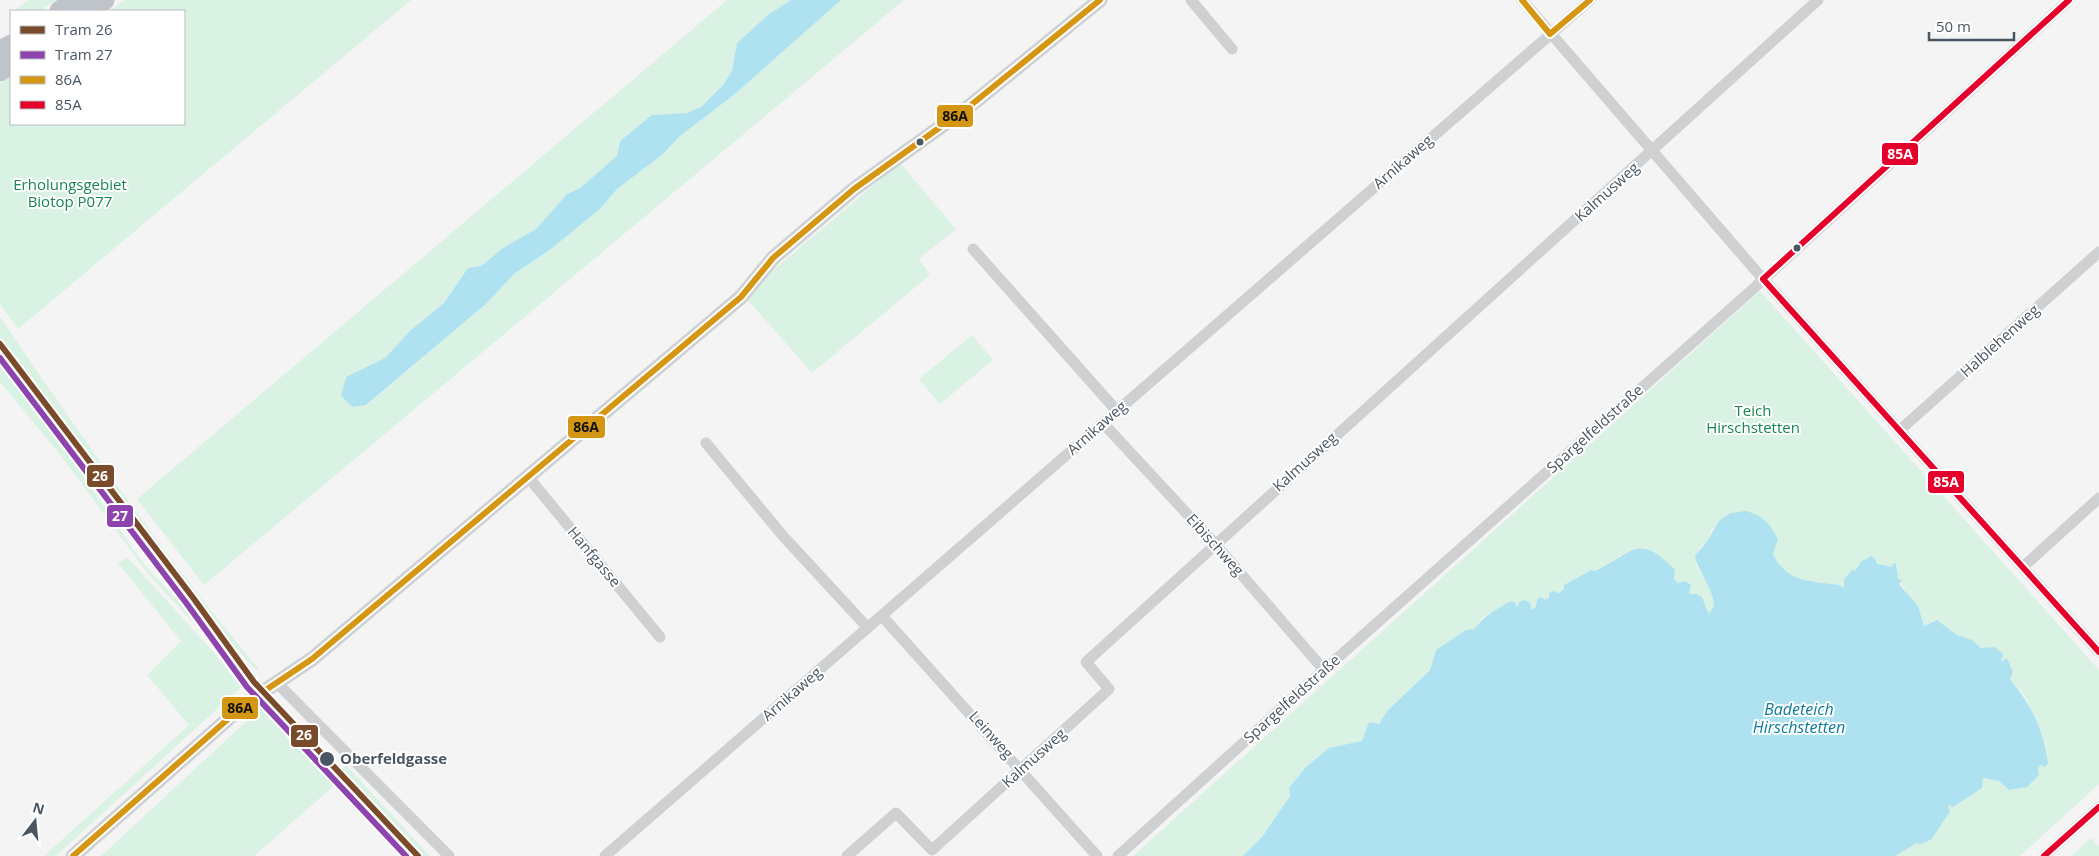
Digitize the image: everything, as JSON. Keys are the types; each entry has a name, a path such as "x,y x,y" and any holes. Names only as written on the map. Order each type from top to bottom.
{"highway":[{"path":"61,10 76,0"},
{"path":"89,10 104,0"}],"street":[{"path":"73,856 245,704 312,659 529,478 741,297 773,258 854,189 971,105 1100,0"},
{"path":"1191,0 1232,49"},
{"path":"1522,0 1763,279 2024,566 2099,652"},
{"name":"Arnikaweg","path":"605,856 1590,0"},
{"name":"Kalmusweg","path":"847,856 896,813 932,850 1109,689 1086,662 1818,0"},
{"name":"Spargelfeldstraße","path":"1118,856 1763,279 2069,0"},
{"path":"973,249 1117,411"},
{"name":"Halblehenweg","path":"1900,430 2099,252"},
{"name":"Eibischweg","path":"1103,424 1215,544 1324,670"},
{"path":"706,443 783,536 868,628"},
{"name":"Hanfgasse","path":"529,478 660,636"},
{"path":"2024,566 2099,498"},
{"name":"Leinweg","path":"882,616 1022,769 1097,856"},
{"path":"277,682 449,856"},
{"path":"2044,856 2099,807"}],"green space":[{"path":"29,0 56,0 41,10 15,10"},
{"name":"Erholungsgebiet Biotop P077","path":"125,0 411,0 18,329 0,304 0,84 10,78 10,125 185,125 185,10 110,10"},
{"path":"727,0 791,0 769,14 737,43 732,71 723,85 701,107 687,113 652,115 620,141 617,156 580,188 567,194 536,229 503,248 481,266 468,268 444,303 411,330 385,358 346,377 352,407 367,405 486,304 514,274 551,249 601,208 617,189 662,155 680,136 735,94 841,0 904,0 204,585 137,499"},
{"path":"900,163 956,229 919,259 930,275 812,373 746,298 758,283"},
{"name":"Teich Hirschstetten","path":"1760,291 2099,670 2099,784 2020,856 1895,856 1917,843 1932,839 1950,811 1948,805 1983,778 1999,781 2040,765 2045,767 2027,699 2010,679 2007,659 2001,663 1972,640 1957,635 1937,620 1924,626 1892,567 1861,562 1855,571 1853,569 1844,589 1839,585 1801,579 1785,571 1773,554 1778,539 1713,528 1705,544 1700,548 1696,565 1714,597 1713,610 1708,614 1702,597 1689,594 1674,579 1620,555 1611,564 1595,571 1591,570 1564,585 1564,589 1545,600 1542,597 1535,608 1504,605 1483,617 1474,629 1436,650 1430,669 1387,711 1379,724 1369,722 1362,741 1305,768 1289,788 1290,796 1262,837 1243,856 1133,856"},
{"path":"0,317 124,496 258,668 257,671 229,641 0,337"},
{"path":"972,335 993,360 940,404 919,379"},
{"path":"0,362 63,446 142,562 230,656 247,679 244,680 229,661 149,575 62,457 0,382"},
{"path":"127,557 215,654 241,687 56,856 44,856 189,725 147,675 181,641 118,563"},
{"path":"264,705 334,776 346,765 430,856 407,856 337,783 254,856 101,856"},
{"path":"2091,838 2099,846 2099,856 2071,856"}],"water":[{"path":"791,0 841,0 735,94 680,136 662,155 617,189 601,208 551,249 514,274 486,304 366,405 353,407 341,396 346,377 385,358 411,330 444,303 468,268 481,266 503,248 536,229 567,194 580,188 617,156 620,141 652,115 687,113 701,107 723,85 732,71 737,43 769,14"},
{"name":"Badeteich Hirschstetten","path":"1746,511 1762,518 1772,529 1778,539 1773,554 1785,571 1801,579 1839,585 1844,588 1844,579 1853,569 1855,571 1861,562 1871,556 1877,564 1892,567 1894,563 1896,564 1898,578 1902,581 1899,584 1918,606 1924,626 1937,620 1957,635 1972,640 1981,648 1994,647 2003,654 2001,662 2007,658 2013,672 2010,679 2031,709 2043,739 2048,763 2045,767 2040,765 2038,768 2039,775 2027,787 2009,790 1999,781 1983,778 1982,788 1953,807 1948,805 1950,811 1932,839 1921,844 1917,843 1895,856 1243,856 1262,837 1290,796 1289,788 1305,768 1329,748 1362,741 1369,722 1379,724 1387,711 1430,670 1436,650 1466,630 1474,629 1491,613 1511,601 1516,603 1515,606 1518,606 1519,602 1525,600 1530,603 1531,609 1535,608 1538,598 1542,597 1545,600 1549,598 1549,593 1554,591 1559,593 1564,589 1564,585 1591,570 1595,571 1627,553 1643,549 1652,551 1675,570 1674,579 1678,583 1685,581 1691,585 1689,594 1696,594 1702,597 1708,613 1713,609 1714,603 1695,556 1720,520 1731,513"}],"tram line":[{"name":"26","path":"0,344 194,599 254,682 418,856"},
{"name":"27","path":"0,358 187,604 247,687 406,856"}],"transit line":[{"name":"86A","path":"73,856 245,704 312,659 741,297 773,258 854,189 971,105 1100,0"},
{"name":"86A","path":"1522,0 1550,34 1590,0"},
{"name":"85A","path":"2069,0 1763,279 2099,652"},
{"name":"85A","path":"2044,856 2099,807"}],"place":[{"name":"Oberfeldgasse","path":"327,759"}]}
